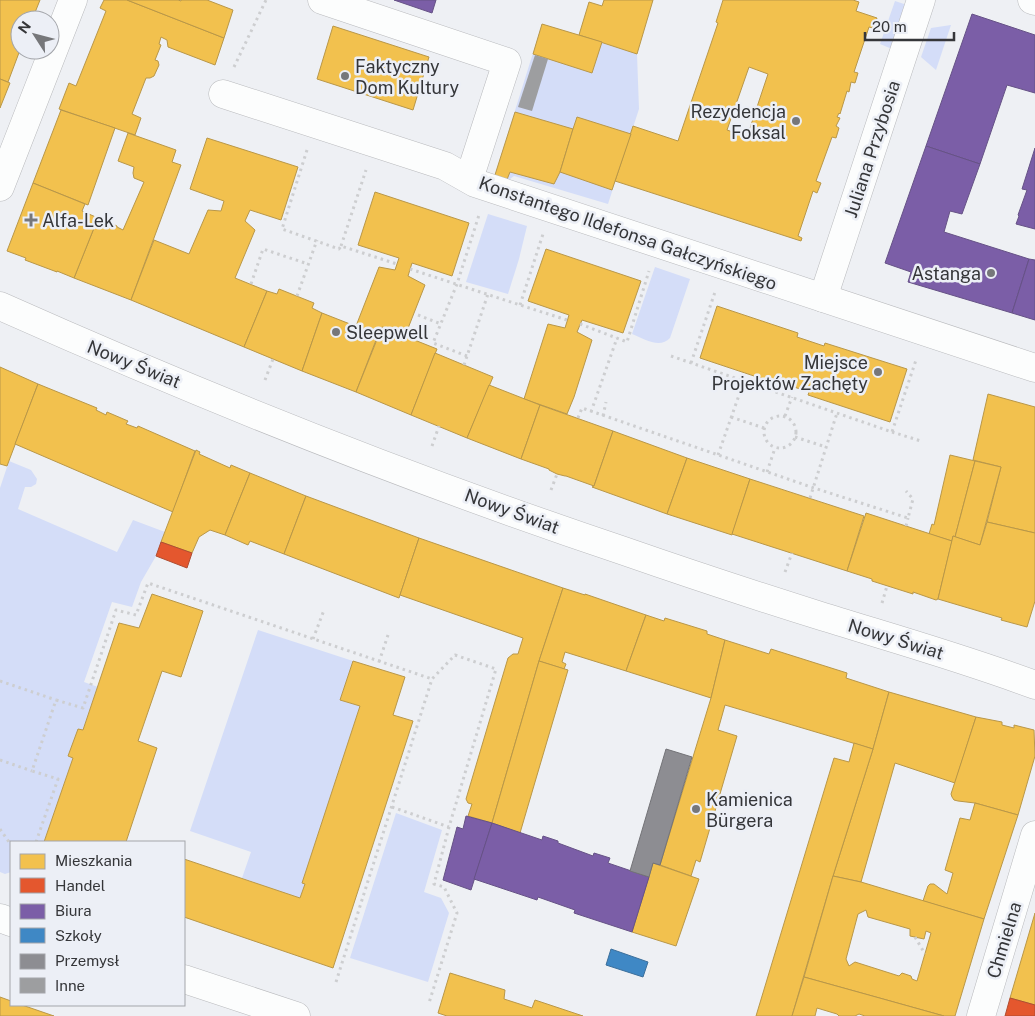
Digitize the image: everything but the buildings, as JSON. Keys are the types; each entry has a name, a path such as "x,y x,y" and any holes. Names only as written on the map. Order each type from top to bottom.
{"street":[{"path":"0,187 74,0"},
{"path":"322,0 506,62 478,183"},
{"name":"Juliana Przybosia","path":"823,298 922,0"},
{"name":"Konstantego Ildefonsa Gałczyńskiego","path":"223,94 445,166 478,183 1035,368"},
{"name":"Nowy Świat","path":"0,306 98,350 315,438 436,484 620,550 823,617 974,663 1035,685"},
{"name":"Chmielna","path":"981,1016 1035,835"},
{"path":"185,979 296,1016"}],"path":[{"path":"223,94 266,0"},
{"path":"316,124 282,229 340,249 375,143"},
{"path":"467,356 433,343 457,284 478,183"},
{"path":"520,305 545,228"},
{"path":"297,296 317,240"},
{"path":"341,246 397,264"},
{"path":"251,284 263,249 308,264"},
{"path":"580,324 627,342 652,264"},
{"path":"410,269 567,320"},
{"path":"691,363 716,288"},
{"path":"464,365 488,294"},
{"path":"418,315 441,324"},
{"path":"591,412 617,338"},
{"path":"892,432 918,354"},
{"path":"672,356 921,441"},
{"path":"265,380 273,359"},
{"path":"718,456 744,381"},
{"path":"785,416 792,397"},
{"path":"603,416 606,402"},
{"path":"578,418 582,408 718,456 908,518"},
{"path":"810,498 837,413"},
{"path":"785,416 795,426 795,438 785,448 775,448 766,441 764,428 772,418 785,416"},
{"path":"731,417 764,428"},
{"path":"432,446 440,426"},
{"path":"795,438 826,448"},
{"path":"767,472 775,448"},
{"path":"551,490 558,474"},
{"path":"906,491 913,499 906,526"},
{"path":"785,572 792,553"},
{"path":"0,682 82,708 116,610 136,615 148,584 432,680"},
{"path":"882,603 886,586"},
{"path":"314,639 324,610"},
{"path":"379,662 390,632"},
{"path":"336,982 432,680 455,655 496,669 434,884 444,887 457,912 429,1003"},
{"path":"32,770 56,700"},
{"path":"0,760 58,779 36,841"},
{"path":"392,806 450,827"},
{"path":"0,830 10,844"},
{"path":"915,937 925,954"}],"shaded area":[{"path":"895,1 907,5 892,49 880,44"},
{"path":"542,24 637,54 639,109 608,204 514,176 506,182 494,178"},
{"path":"951,25 936,70 921,57 931,28"},
{"path":"488,214 527,226 508,294 466,282"},
{"path":"655,267 690,279 670,338 662,343 652,342 632,334"},
{"path":"9,461 31,470 37,479 36,484 31,487 25,487 18,509 117,552 133,520 165,532 156,556 141,582 132,607 112,602 84,682 98,687 83,730 78,729 69,756 73,758 44,841 10,841 10,872 5,874 0,872 0,488"},
{"path":"258,630 353,661 340,700 360,706 302,883 305,884 300,898 242,878 251,852 190,831"},
{"path":"396,813 442,830 424,892 441,898 449,913 428,982 350,958"}],"place":[{"name":"Faktyczny Dom Kultury","path":"345,76"},
{"name":"Rezydencja Foksal","path":"796,121"},
{"name":"Alfa-Lek","path":"31,220"},
{"name":"Astanga","path":"991,273"},
{"name":"Sleepwell","path":"336,332"},
{"name":"Miejsce Projektów Zachęty","path":"878,372"},
{"name":"Kamienica Bürgera","path":"696,809"}]}
